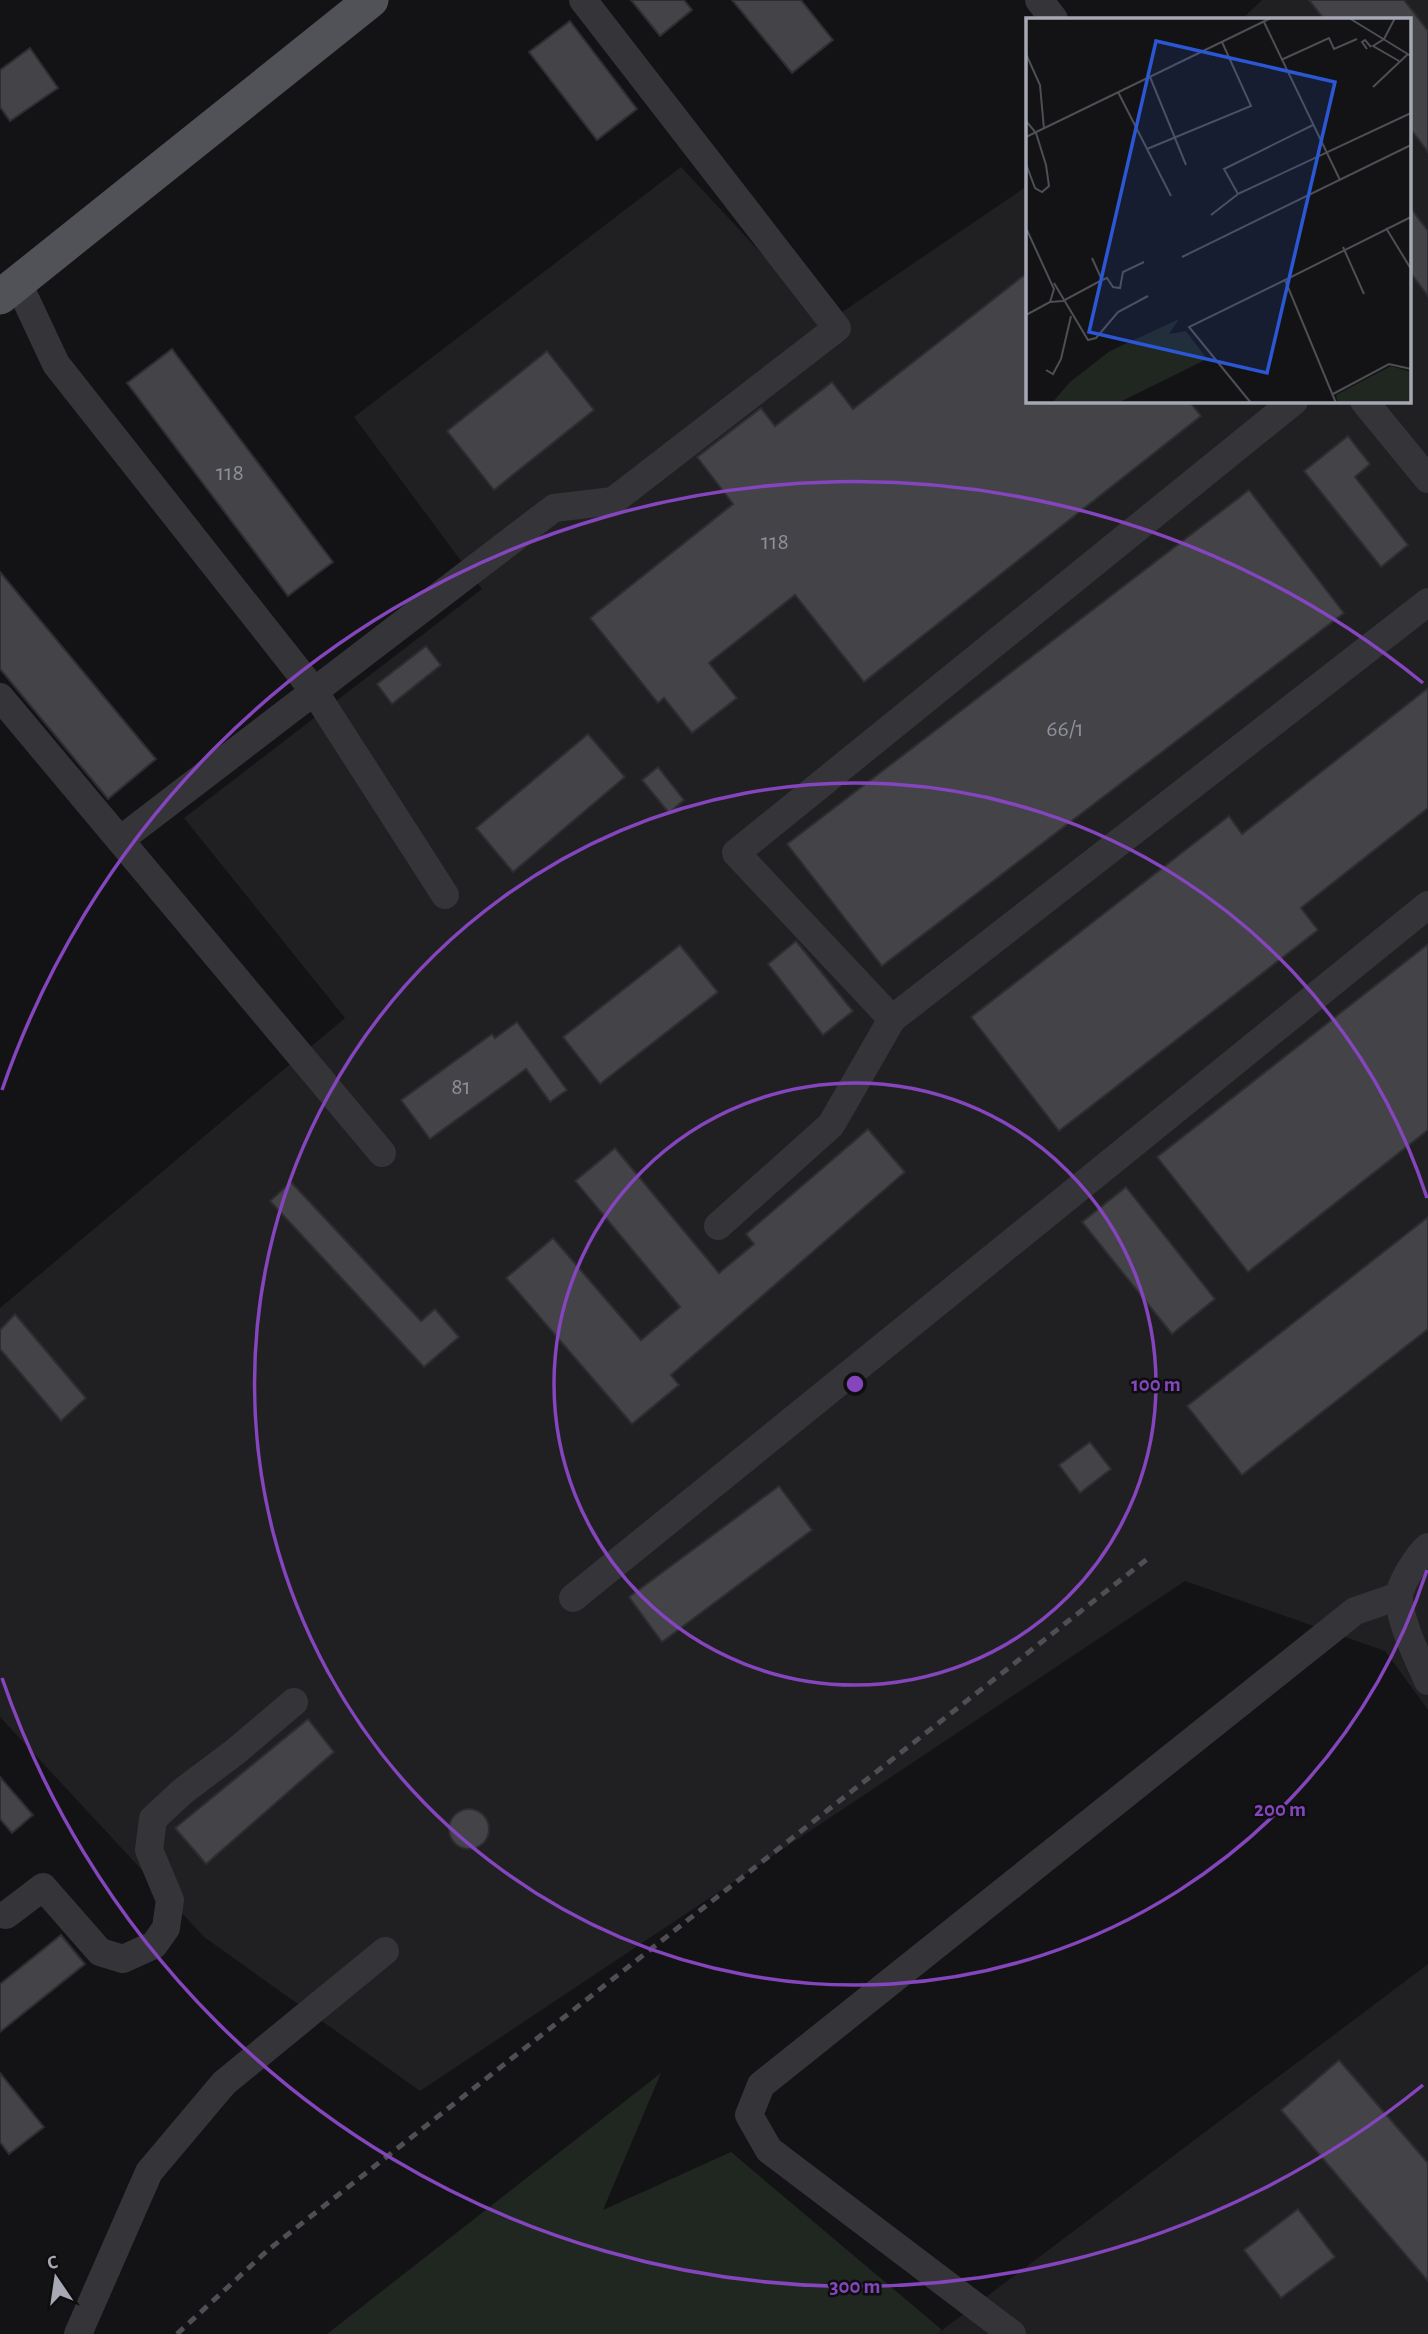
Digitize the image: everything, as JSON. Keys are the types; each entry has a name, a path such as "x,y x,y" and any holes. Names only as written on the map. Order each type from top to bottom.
{"main road":[{"path":"9,290 371,0"}],"street":[{"path":"120,840 554,508 613,501 837,328 583,0"},
{"path":"1039,0 1053,18"},
{"path":"9,290 56,364 314,691 445,895"},
{"path":"892,1019 736,853 1293,402"},
{"path":"1365,402 1428,479"},
{"path":"718,1226 831,1125 892,1019 1428,602"},
{"path":"0,697 382,1153"},
{"path":"573,1598 1428,905"},
{"path":"1428,1546 1418,1555 1399,1596 1410,1639 1428,1681"},
{"path":"1012,2334 769,2150 749,2115 761,2085 1355,1611 1399,1596"},
{"path":"2,1914 43,1887 100,1952 123,1959 154,1945 166,1928 170,1900 149,1850 153,1819 183,1791 235,1752 294,1702"},
{"path":"78,2334 149,2172 185,2127 224,2083 385,1951"}],"shaded area":[{"path":"1262,0 1428,0 1428,1710 1385,1651 1185,1581 420,2091 204,1937 0,1717 0,1308 345,1018 184,818 482,589 354,417 681,167 826,323 1026,187 1026,402 1410,402 1410,18 1243,18"},
{"path":"1428,1964 1428,2334 937,2334"},
{"path":"661,2073 603,2210 731,2152 942,2330 937,2334 327,2334"}],"building":[{"path":"631,0 684,0 692,10 660,36"},
{"path":"732,0 801,0 833,40 792,73"},
{"path":"1309,0 1404,0 1428,31 1428,152 1410,128 1410,18 1323,18"},
{"path":"570,21 637,109 597,140 529,52"},
{"path":"30,48 58,88 10,121 0,107 0,70"},
{"path":"1410,207 1428,231 1428,296 1410,272"},
{"path":"1026,274 1026,402 1190,402 1201,416 864,682 795,595 709,663 737,698 692,733 664,698 658,703 590,618 733,504 697,457 761,408 775,426 832,382 853,409"},
{"path":"172,349 333,562 288,596 127,383"},
{"path":"547,351 594,410 494,490 447,431"},
{"path":"1348,436 1370,464 1355,477 1408,545 1381,567 1304,471"},
{"path":"1249,490 1344,613 882,966 787,844"},
{"path":"0,572 156,759 108,799 0,669"},
{"path":"426,646 441,665 392,704 377,684"},
{"path":"1428,688 1428,808 1301,908 1318,930 1059,1131 971,1017 1229,816 1242,834"},
{"path":"588,734 625,777 513,872 476,828"},
{"path":"658,767 684,800 669,813 642,780"},
{"path":"796,941 853,1011 823,1035 768,964"},
{"path":"1428,944 1428,1130 1248,1272 1157,1157"},
{"path":"680,945 718,992 600,1084 563,1037"},
{"path":"517,1022 567,1090 550,1102 526,1069 430,1139 401,1100 492,1034 495,1038"},
{"path":"868,1129 905,1172 671,1375 679,1385 632,1424 506,1278 553,1238 641,1340 680,1307 575,1181 615,1148 719,1273 754,1244 746,1234"},
{"path":"291,1182 421,1321 435,1309 459,1337 424,1367 270,1201"},
{"path":"1126,1187 1215,1299 1172,1334 1082,1222"},
{"path":"1428,1217 1428,1329 1242,1475 1187,1406"},
{"path":"15,1314 86,1398 61,1421 0,1349 0,1330"},
{"path":"1090,1442 1111,1469 1080,1493 1059,1465"},
{"path":"779,1486 812,1530 662,1642 629,1597"},
{"path":"308,1719 334,1752 206,1864 175,1828"},
{"path":"0,1777 33,1815 12,1833 0,1819"},
{"path":"469,1809 477,1810 483,1815 488,1821 488,1837 483,1843 477,1848 469,1849 461,1848 455,1843 450,1837 449,1829 450,1821 455,1815 461,1810"},
{"path":"61,1935 85,1964 0,2032 0,1984"},
{"path":"1339,2060 1428,2163 1428,2281 1281,2110"},
{"path":"0,2073 44,2127 9,2154 0,2142"},
{"path":"1298,2209 1335,2257 1281,2298 1244,2250"}],"railway":[{"path":"177,2334 268,2250 1151,1556"}]}
